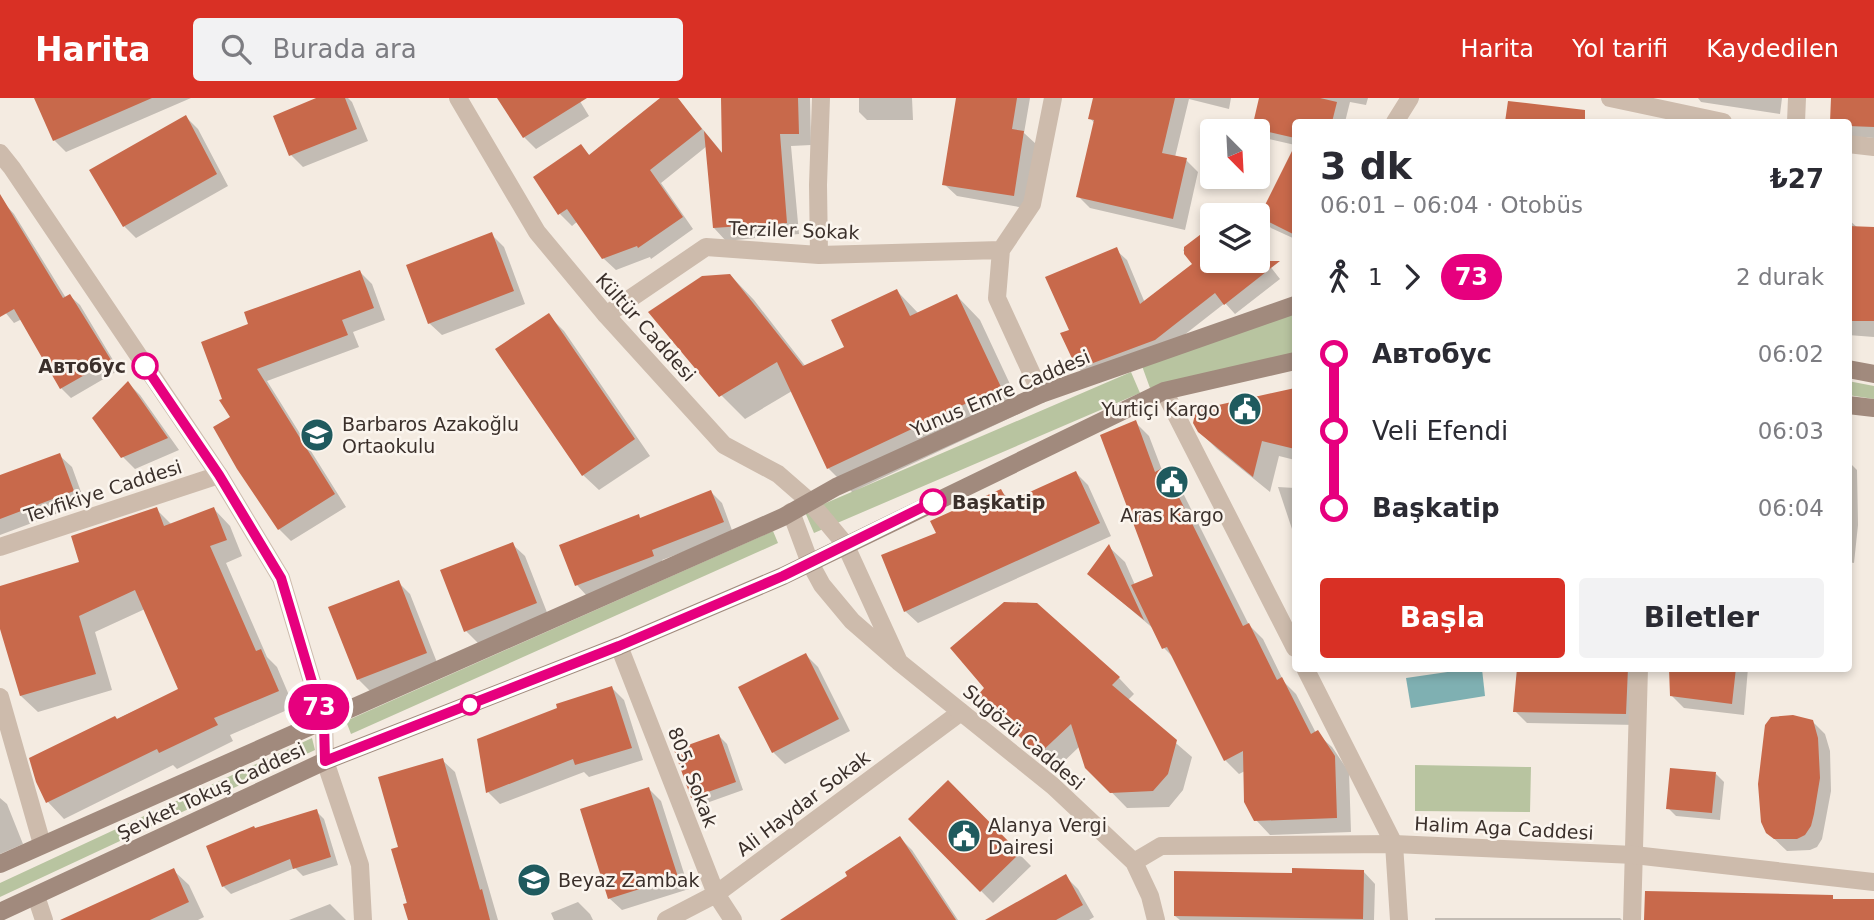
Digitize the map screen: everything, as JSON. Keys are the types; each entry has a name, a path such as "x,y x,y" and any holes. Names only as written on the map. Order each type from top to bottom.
{"main road":[{"name":"Yunus Emre Caddesi","path":"769,524 809,501 1041,394 1292,306"},
{"path":"810,563 1164,391 1292,362"},
{"path":"1852,370 1874,374"},
{"path":"1852,405 1874,408"},
{"name":"Şevket Tokuş Caddesi","path":"0,863 769,524"},
{"name":"Şevket Tokuş Caddesi","path":"0,912 325,761 619,646 810,563"}],"street":[{"name":"Kültür Caddesi","path":"458,98 537,232 606,315 724,445 778,474 809,501 845,544 899,662"},
{"path":"819,255 821,98"},
{"path":"1041,394 997,298 1001,250 1032,204 1053,98"},
{"path":"1397,119 1410,98"},
{"path":"1610,98 1709,119"},
{"path":"1796,119 1797,98"},
{"path":"1852,144 1874,147"},
{"path":"0,153 6,173 219,475 281,578 324,722 325,761 360,865 363,920"},
{"name":"Terziler Sokak","path":"606,315 706,247 819,255 1001,250"},
{"path":"1164,391 1292,642"},
{"name":"Tevfikiye Caddesi","path":"0,547 219,475"},
{"name":"Sugözü Caddesi","path":"791,512 810,563 822,585 852,621 1053,786 1134,862 1150,896 1156,920"},
{"name":"805. Sokak","path":"619,646 716,894 733,920"},
{"path":"1307,672 1394,844 1399,920"},
{"path":"1632,920 1639,672"},
{"path":"0,697 42,844"},
{"name":"Ali Haydar Sokak","path":"666,920 716,894 961,712"},
{"name":"Halim Aga Caddesi","path":"1134,862 1161,846 1394,844 1634,855 1874,882"},
{"path":"36,896 44,920"}],"green space":[{"path":"1292,314 1292,355 1150,388 1142,366"},
{"path":"1131,372 1140,393 814,533 805,512"},
{"path":"1852,382 1874,386 1874,399 1852,396"},
{"path":"773,531 778,543 351,734 346,721"},
{"path":"312,738 315,750 0,897 0,883"},
{"path":"1415,765 1531,767 1530,812 1415,811"}],"water":[{"path":"1447,672 1482,672 1485,696 1411,708 1406,678"}],"building":[{"path":"34,98 152,98 53,141"},
{"path":"316,98 345,98 357,129 289,156 273,116"},
{"path":"497,98 587,98 523,138"},
{"path":"660,98 678,98 702,129 650,170 683,217 638,248 637,246 602,259 567,209 558,215 533,177 581,144 589,155"},
{"path":"721,98 798,98 799,134 780,134 787,223 713,228 704,131 722,153"},
{"path":"956,98 1017,98 1012,129 1024,131 1014,196 942,185"},
{"path":"1093,98 1175,98 1162,153 1187,158 1173,219 1076,197 1094,120 1088,119"},
{"path":"1259,98 1320,98 1337,102 1333,119 1292,119 1292,137 1270,132 1270,119 1254,119"},
{"path":"1831,98 1874,98 1874,127 1852,126 1852,119 1830,119"},
{"path":"1508,101 1585,110 1585,119 1505,119"},
{"path":"186,115 217,174 123,227 89,170"},
{"path":"1292,151 1292,234 1270,222 1270,203 1266,203"},
{"path":"0,194 63,298 70,294 111,360 60,389 14,309 0,317"},
{"path":"1852,226 1874,227 1874,321 1852,321"},
{"path":"492,232 514,291 428,324 406,265"},
{"path":"1200,235 1200,273 1265,273 1224,305 1215,293 1155,340 1077,369 1060,333 1069,330 1045,277 1117,247 1140,304 1192,264 1184,254 1184,247"},
{"path":"1270,261 1280,261 1270,269"},
{"path":"360,270 374,308 342,320 348,335 257,369 335,494 278,530 237,469 213,427 230,417 219,400 222,399 201,342 248,324 244,312"},
{"path":"730,274 803,366 844,347 831,320 897,289 910,316 957,294 1001,387 827,469 777,362 719,397 648,312 702,276"},
{"path":"549,313 635,439 582,476 495,349"},
{"path":"128,381 168,438 121,458 92,418"},
{"path":"1292,389 1292,448 1262,441 1253,477 1198,432 1193,423 1196,410"},
{"path":"1136,420 1155,472 1164,467 1243,626 1249,623 1277,680 1282,677 1311,734 1318,730 1335,756 1337,818 1254,821 1244,802 1243,751 1224,761 1167,647 1162,649 1131,585 1153,576 1100,435"},
{"path":"60,453 74,491 0,519 0,475"},
{"path":"1076,471 1100,523 904,612 881,555 936,533 930,521 1001,489 1008,502"},
{"path":"711,490 724,522 652,550 654,556 575,586 559,545 639,514 640,518"},
{"path":"157,507 164,526 214,507 227,540 210,546 256,651 261,649 279,691 214,718 218,725 159,753 157,749 46,803 29,758 178,689 135,590 79,616 96,674 20,696 0,629 0,586 79,562 71,536"},
{"path":"513,542 537,603 464,632 440,570"},
{"path":"1109,544 1144,620 1087,574"},
{"path":"399,580 427,653 357,680 328,607"},
{"path":"1004,602 1037,603 1120,677 1112,685 1177,740 1168,774 1153,791 1110,793 1085,768 1071,724 1038,755 978,695 984,688 950,648"},
{"path":"806,653 839,719 772,753 738,687"},
{"path":"1517,672 1628,672 1626,714 1513,712"},
{"path":"1669,672 1736,672 1732,704 1670,696"},
{"path":"612,686 632,748 575,765 573,759 486,793 477,739 557,708 556,704"},
{"path":"1793,715 1813,720 1818,738 1820,778 1811,826 1805,835 1797,839 1774,839 1766,833 1761,822 1758,784 1765,725 1771,717"},
{"path":"719,734 736,782 691,798 674,750"},
{"path":"443,758 490,920 408,920 403,904 407,903 391,849 398,847 378,777"},
{"path":"1670,768 1716,772 1712,813 1666,809"},
{"name":"Alanya Vergi Dairesi","path":"948,780 1020,853 980,892 908,819"},
{"path":"649,787 678,877 608,899 580,809"},
{"path":"317,809 331,857 293,869 290,859 222,887 206,846 254,826 255,828"},
{"path":"900,836 956,920 780,920 847,876 845,872"},
{"path":"174,868 189,902 150,920 60,920"},
{"path":"1292,868 1364,870 1363,919 1174,916 1174,871 1292,873"},
{"path":"1066,874 1083,905 1056,920 985,920"},
{"path":"1645,891 1833,895 1833,899 1874,899 1874,920 1644,920"}],"bus line":[{"name":"73","path":"145,366 219,475 281,578 324,722 325,761 619,646 783,576 933,502"}],"place":[{"name":"Автобус","path":"145,366"},
{"name":"Yurtiçi Kargo","path":"1245,409"},
{"name":"Barbaros Azakoğlu Ortaokulu","path":"317,435"},
{"name":"Aras Kargo","path":"1172,482"},
{"name":"Başkatip","path":"933,502"},
{"name":"Alanya Vergi Dairesi","path":"964,836"},
{"name":"Beyaz Zambak","path":"534,880"}]}
